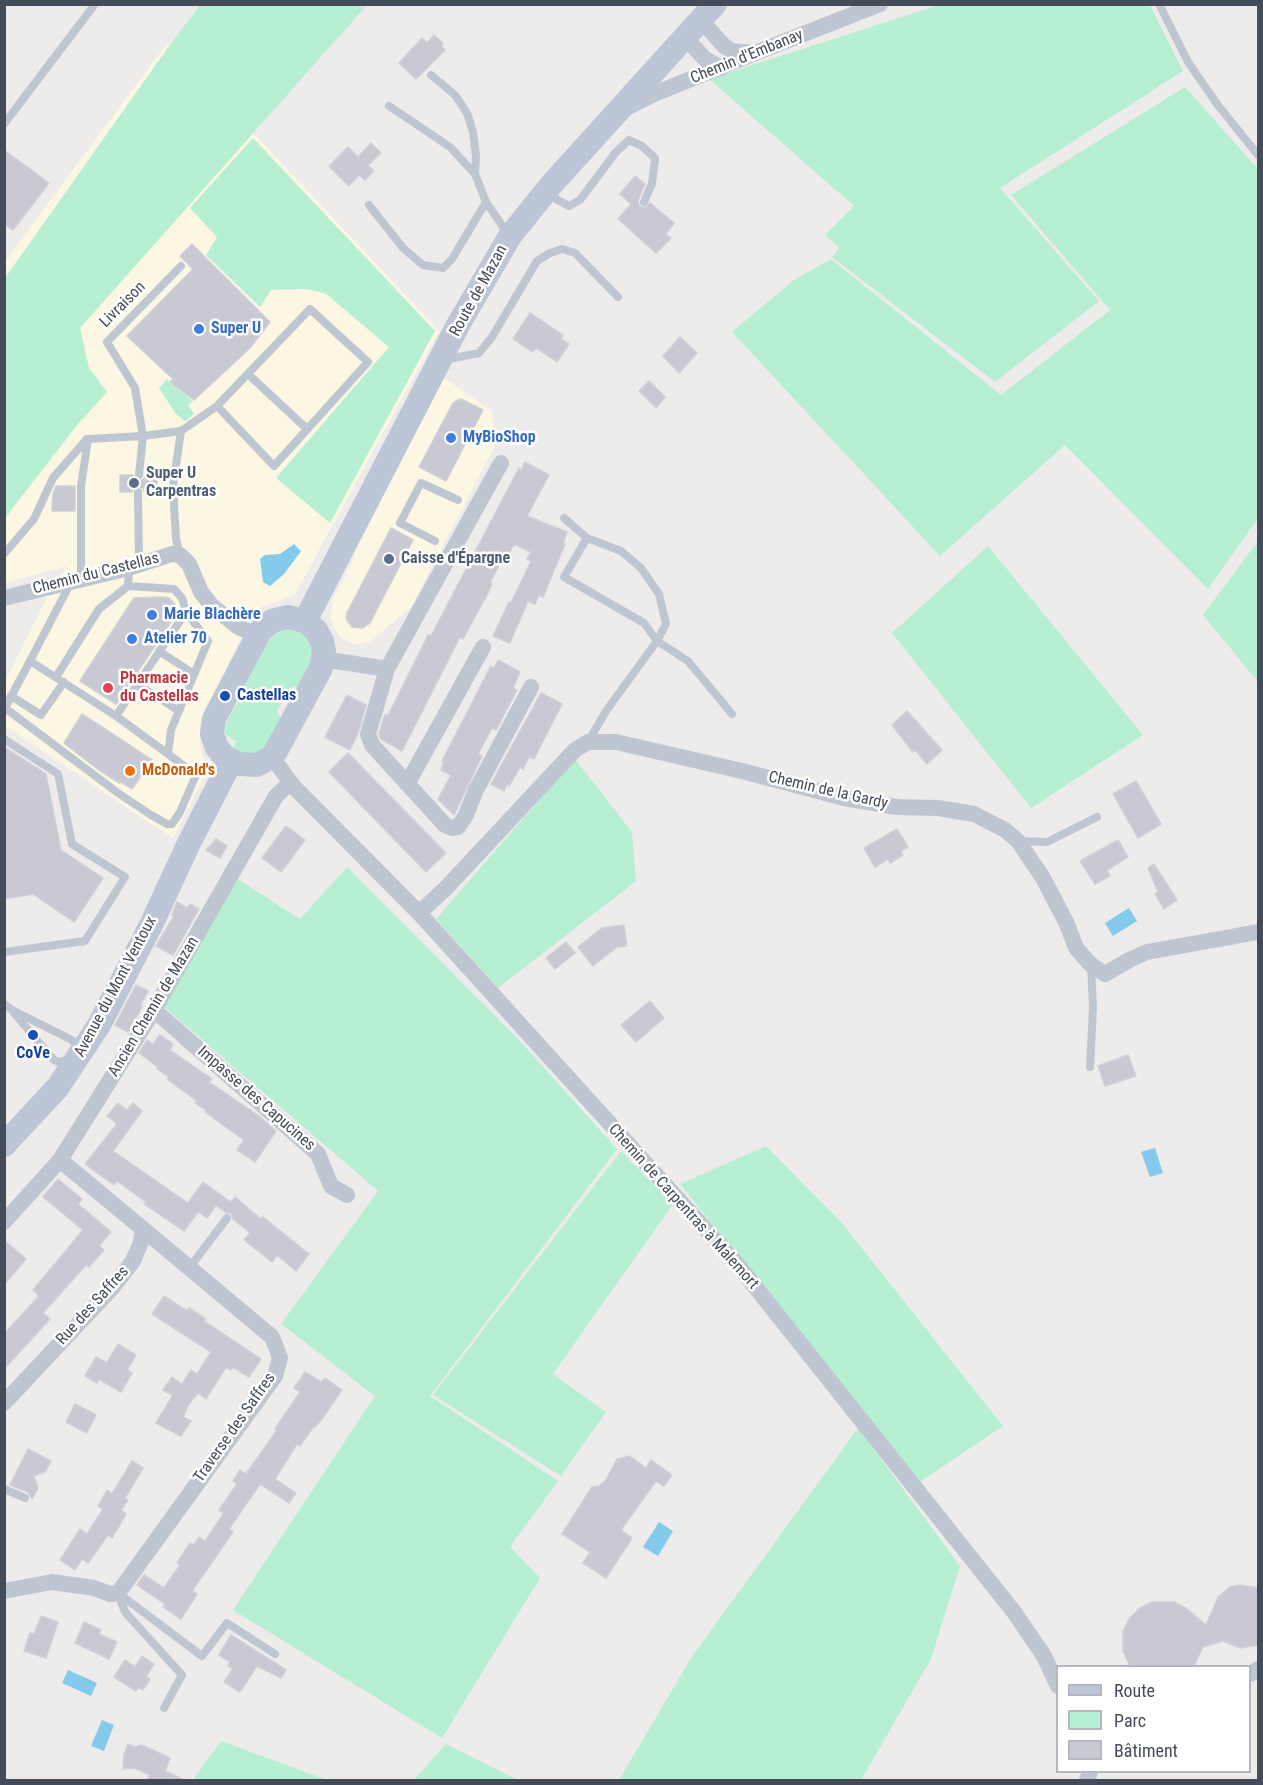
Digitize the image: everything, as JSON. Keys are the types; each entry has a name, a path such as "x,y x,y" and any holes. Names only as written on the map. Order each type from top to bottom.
{"main road":[{"name":"Route de Mazan","path":"304,621 440,360 510,236 551,186 701,18"},
{"path":"288,617 304,621 316,630 322,641 323,662 281,745 272,756 257,765 231,761 217,748 212,734 216,714 257,636 265,626 288,617"},
{"name":"Avenue du Mont Ventoux","path":"4,1145 58,1088 72,1051 188,845 231,761"},
{"name":"Avenue du Mont Ventoux","path":"4,1128 72,1051"}],"street":[{"name":"Chemin d'Embanay","path":"617,113 654,94 880,4"},
{"path":"721,68 705,59 689,40 701,18 723,45 731,51 754,53"},
{"path":"501,463 387,669 368,734 372,745 445,825 458,827 465,818 476,790 531,687"},
{"name":"Chemin du Castellas","path":"4,598 134,567 172,554 180,555 189,564 201,592 212,606 237,626 257,636"},
{"path":"407,784 483,647"},
{"path":"323,662 336,661 387,669"},
{"path":"419,913 445,889 575,750 588,742"},
{"name":"Chemin de la Gardy","path":"588,742 616,742 742,771 844,798 897,807 938,808 974,814 1005,830 1018,841 1043,878 1067,924 1076,948 1091,965"},
{"name":"Chemin de Carpentras à Malemort","path":"272,756 290,783 419,913 737,1264 1014,1612 1044,1656 1056,1682"},
{"name":"Ancien Chemin de Mazan","path":"4,1222 60,1160 154,1010 276,796 290,783"},
{"path":"1091,965 1105,974 1147,952 1258,932"},
{"name":"Impasse des Capucines","path":"154,1010 318,1154 331,1186 347,1195"},
{"path":"60,1160 143,1229"},
{"name":"Traverse des Saffres","path":"118,1593 275,1376 280,1358 272,1336 143,1229"},
{"name":"Rue des Saffres","path":"4,1403 112,1288 133,1261 141,1242 143,1229"},
{"path":"4,1591 52,1582 94,1588 110,1594 118,1593"}],"lane":[{"path":"4,124 95,4"},
{"path":"1159,4 1188,62 1217,105 1258,155"},
{"path":"431,75 455,95 467,113 474,140 475,174"},
{"path":"389,106 450,147 475,174 486,202 510,236"},
{"path":"551,186 556,199 569,206 580,200 616,152 629,140 642,146 655,158 652,184 644,202"},
{"path":"369,206 403,248 423,265 443,268 452,259 486,202"},
{"path":"440,360 478,353 492,337 537,261 550,253 562,249 575,253 618,297"},
{"name":"Livraison","path":"143,436 135,388 107,342 181,266"},
{"path":"4,554 34,519 53,478 88,439 181,431 217,406 310,309 368,362 274,466 217,406"},
{"path":"248,374 307,429"},
{"path":"180,555 176,539 173,486 181,431"},
{"path":"139,475 143,436"},
{"path":"30,661 116,716 196,775 180,812 172,824 167,824 151,815 118,793 5,708 30,661 76,580 81,486 88,439"},
{"path":"435,542 400,523 421,483 458,500"},
{"path":"11,696 41,716 99,609 128,586 134,567 138,492"},
{"path":"564,518 588,538 621,551 641,568 659,594 666,624 657,641 606,711 588,742"},
{"path":"588,538 564,577 644,623 657,641 688,661 732,714"},
{"path":"128,586 174,589 182,598 186,612 208,641 171,730 168,754"},
{"path":"116,716 186,612"},
{"path":"159,651 194,674"},
{"path":"137,684 179,711"},
{"path":"4,739 58,774 72,844 125,877 85,941 4,952"},
{"path":"1018,841 1047,842 1097,817"},
{"path":"1090,1067 1093,1007 1091,965"},
{"path":"8,1007 72,1051"},
{"path":"8,1007 72,1051"},
{"path":"190,1267 227,1218"},
{"path":"4,1489 26,1498"},
{"path":"118,1593 202,1656 227,1623 275,1654"},
{"path":"118,1593 125,1612 182,1675 164,1708"}],"shaded area":[{"path":"168,42 439,331 295,594 255,610 201,718 200,744 207,771 173,838 5,726 5,681 47,597 67,566 5,583 5,261"},
{"path":"444,378 492,411 495,446 411,607 371,641 357,645 339,637 330,618 332,601 351,565 355,551"}],"green space":[{"path":"201,4 367,5 80,328 89,368 107,392 78,424 5,518 5,278"},
{"path":"942,4 1150,5 1183,71 1000,188 1099,301 995,382 832,257 839,248 825,235 854,206 709,79"},
{"path":"1185,87 1258,169 1258,518 1208,589 1065,445 940,556 732,332 794,280 831,259 1001,395 1110,310 1011,195"},
{"path":"253,138 435,331 330,523 276,478 389,347 326,294 308,289 271,290 260,307 206,255 217,237 190,208"},
{"path":"168,378 169,382 193,401 188,405 194,414 185,421 176,414 159,388"},
{"path":"1258,541 1258,682 1203,615"},
{"path":"988,546 1143,735 1031,808 892,633"},
{"path":"285,630 295,630 304,634 313,647 313,656 299,686 290,688 277,711 281,720 265,748 256,753 243,754 233,748 236,741 225,734 226,724 269,639"},
{"path":"575,759 632,832 636,881 498,988 436,919"},
{"path":"347,867 518,1039 617,1149 430,1396 558,1481 510,1547 540,1578 442,1738 233,1610 375,1396 281,1324 378,1191 164,1007 236,878 300,919"},
{"path":"766,1146 841,1222 1003,1426 920,1482 680,1184"},
{"path":"621,1151 673,1204 553,1374 606,1412 561,1476 433,1395"},
{"path":"858,1428 960,1566 931,1659 861,1780 619,1780 693,1655"},
{"path":"221,1741 327,1780 193,1780"},
{"path":"446,1744 518,1780 414,1780"}],"water":[{"path":"294,544 301,551 284,574 270,586 263,582 260,559 265,555 280,554"},
{"path":"1129,908 1137,921 1113,936 1105,923"},
{"path":"1155,1148 1163,1173 1150,1177 1141,1152"},
{"path":"659,1522 673,1531 658,1556 643,1547"},
{"path":"68,1670 97,1683 91,1696 62,1683"},
{"path":"102,1720 114,1725 104,1751 91,1746"}],"building":[{"path":"434,35 443,43 441,46 445,50 416,79 399,63 422,38 427,43"},
{"path":"371,143 381,153 368,165 374,171 365,180 359,175 349,186 329,166 348,147 358,157"},
{"path":"4,150 49,183 13,230 4,224"},
{"path":"635,176 645,184 638,200 639,206 645,208 650,203 674,223 666,234 671,238 656,253 618,219 631,204 620,194"},
{"name":"Super U","path":"192,244 270,322 250,348 194,400 170,382 173,379 127,336 193,269 180,256"},
{"path":"530,313 563,335 561,339 569,344 557,362 536,348 533,352 513,339"},
{"path":"680,337 697,353 679,373 663,356"},
{"path":"649,381 665,397 656,408 639,391"},
{"name":"MyBioShop","path":"461,399 483,410 446,481 419,467 453,403"},
{"path":"525,462 549,475 527,516 567,532 563,543 565,544 543,597 539,595 535,604 528,601 510,643 493,636 531,561 527,559 531,552 514,544 509,553 506,552 490,583 492,584 488,593 463,639 460,637 402,751 381,739 379,734 385,714 388,716 428,635 431,636 519,468 521,470"},
{"path":"120,475 133,475 135,480 139,481 144,479 145,475 157,475 157,492 144,492 143,488 138,486 134,487 132,492 120,492"},
{"path":"56,486 75,486 75,511 52,511"},
{"name":"Caisse d'Épargne","path":"391,528 413,540 370,623 363,628 352,627 346,619 347,613"},
{"path":"134,598 169,598 175,604 175,616 116,704 80,681"},
{"path":"498,660 520,672 513,688 517,690 496,730 492,728 478,754 482,756 454,815 438,799 451,775 441,770 444,762 442,761 491,666 494,668"},
{"path":"541,693 562,704 534,759 529,757 523,769 520,767 504,791 491,784"},
{"path":"347,695 366,705 358,733 350,750 325,737"},
{"path":"907,711 942,750 927,764 915,750 913,752 892,725"},
{"path":"82,714 152,760 132,789 96,768 64,743"},
{"path":"4,747 46,774 61,850 103,878 74,922 33,894 4,899"},
{"path":"348,753 446,853 426,872 329,772"},
{"path":"1136,781 1161,824 1138,838 1113,794"},
{"path":"286,826 305,840 281,872 262,858"},
{"path":"897,829 908,847 901,851 903,855 890,863 888,859 875,867 864,848"},
{"path":"216,839 227,846 220,858 206,850"},
{"path":"1118,840 1128,857 1107,870 1110,876 1095,884 1080,861"},
{"path":"1154,864 1177,900 1164,909 1155,894 1158,892 1148,868"},
{"path":"177,902 187,908 190,904 199,909 173,955 156,946 174,916 172,915"},
{"path":"624,925 627,946 617,947 593,966 578,947 602,928"},
{"path":"566,942 575,953 555,969 546,958"},
{"path":"136,985 148,991 128,1032 115,1025"},
{"path":"650,1001 664,1018 636,1042 621,1025"},
{"path":"160,1035 173,1044 170,1050 212,1079 209,1082 259,1116 276,1131 255,1162 237,1150 244,1140 205,1112 207,1111 195,1103 197,1101 167,1079 169,1077 139,1053 147,1040 153,1044"},
{"path":"1128,1055 1136,1076 1105,1086 1098,1066"},
{"path":"118,1103 127,1110 133,1103 142,1111 113,1151 188,1203 203,1182 231,1202 235,1197 309,1254 296,1271 277,1255 272,1262 244,1240 250,1233 233,1219 231,1213 225,1212 216,1205 207,1218 198,1212 184,1231 144,1204 146,1202 117,1181 114,1185 85,1164 117,1124 107,1116"},
{"path":"58,1179 82,1199 78,1204 111,1232 99,1246 104,1250 89,1267 86,1265 43,1313 50,1319 4,1369 4,1334 39,1296 33,1290 83,1230 43,1197"},
{"path":"4,1240 26,1259 4,1285"},
{"path":"164,1296 187,1311 189,1308 206,1319 204,1321 261,1359 249,1377 233,1367 231,1370 226,1367 206,1399 198,1393 189,1404 183,1417 191,1421 181,1436 156,1423 173,1395 163,1390 172,1377 182,1384 191,1370 197,1374 211,1352 152,1314"},
{"path":"118,1344 136,1355 127,1370 132,1373 121,1392 99,1379 97,1383 85,1376 96,1357 107,1363"},
{"path":"305,1372 321,1382 325,1378 342,1390 300,1446 297,1444 275,1479 296,1493 289,1503 260,1484 229,1529 233,1532 192,1591 197,1594 181,1619 163,1607 165,1604 137,1585 144,1575 164,1588 180,1565 177,1563 190,1543 194,1545 199,1537 205,1541 224,1513 219,1510 237,1484 233,1481 240,1470 246,1474 277,1430 275,1429 300,1392 294,1388"},
{"path":"75,1404 96,1415 87,1433 66,1422"},
{"path":"28,1449 51,1461 45,1472 34,1476 38,1488 32,1499 28,1492 10,1485"},
{"path":"630,1456 646,1468 651,1460 672,1475 664,1486 656,1481 621,1530 632,1538 606,1578 583,1563 590,1552 562,1534 592,1487 599,1486 606,1480 617,1459"},
{"path":"132,1461 143,1468 125,1498 128,1500 121,1510 126,1514 112,1538 108,1535 88,1563 82,1559 75,1570 60,1560 80,1529 87,1534 103,1509 98,1506 107,1490 112,1494"},
{"path":"1240,1585 1258,1588 1258,1645 1240,1648 1223,1641 1203,1647 1194,1665 1130,1665 1123,1651 1123,1632 1129,1619 1140,1608 1152,1602 1174,1602 1187,1609 1206,1625 1218,1597 1230,1587"},
{"path":"41,1616 58,1622 46,1658 24,1651 30,1633 34,1634"},
{"path":"84,1622 101,1630 99,1634 117,1642 109,1659 75,1643"},
{"path":"231,1635 286,1670 281,1678 257,1666 240,1692 224,1682 233,1669 228,1666 230,1662 219,1655"},
{"path":"142,1656 154,1664 146,1677 150,1679 143,1690 138,1687 136,1691 114,1677 125,1660 135,1667"},
{"path":"128,1744 135,1747 142,1745 170,1758 165,1771 184,1780 147,1780 150,1775 135,1768 123,1769"}],"place":[{"name":"Super U","path":"199,329"},
{"name":"MyBioShop","path":"451,438"},
{"name":"Super U Carpentras","path":"134,483"},
{"name":"Caisse d'Épargne","path":"389,559"},
{"name":"Marie Blachère","path":"152,615"},
{"name":"Atelier 70","path":"132,639"},
{"name":"Pharmacie du Castellas","path":"108,688"},
{"name":"Castellas","path":"225,696"},
{"name":"McDonald's","path":"130,771"},
{"name":"CoVe","path":"33,1035"}]}
